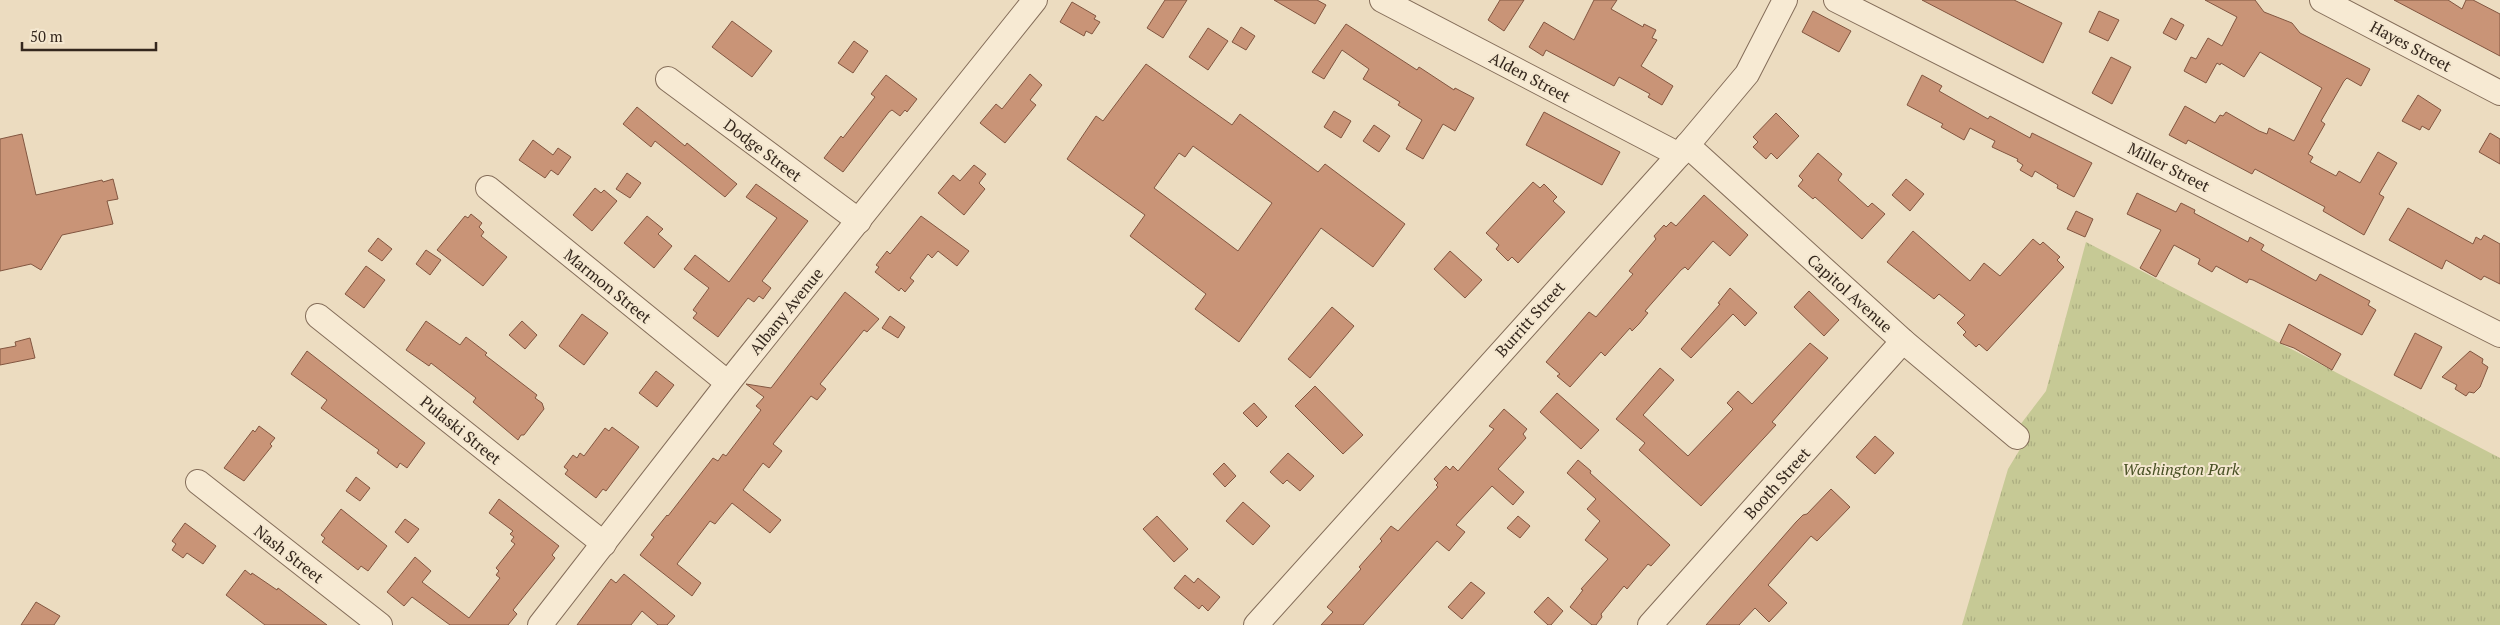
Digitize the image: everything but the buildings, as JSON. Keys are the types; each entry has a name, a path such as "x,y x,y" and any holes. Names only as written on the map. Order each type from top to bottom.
{"street":[{"name":"Albany Avenue","path":"540,625 728,383 859,222 1035,0"},
{"name":"Alden Street","path":"1382,0 1683,150"},
{"name":"Burritt Street","path":"1256,625 1683,150 1747,74 1785,0"},
{"name":"Miller Street","path":"1836,0 2500,335"},
{"name":"Hayes Street","path":"2322,0 2500,93"},
{"name":"Dodge Street","path":"668,79 859,222"},
{"name":"Capitol Avenue","path":"1683,150 2017,437"},
{"name":"Marmon Street","path":"488,188 728,383"},
{"name":"Pulaski Street","path":"318,316 604,544"},
{"name":"Booth Street","path":"1650,625 1903,341"},
{"name":"Nash Street","path":"198,482 380,625"}],"green space":[{"name":"Washington Park","path":"2086,242 2500,458 2500,625 1962,625 2008,469 2028,436 2028,433 2020,425 2046,391"}]}
